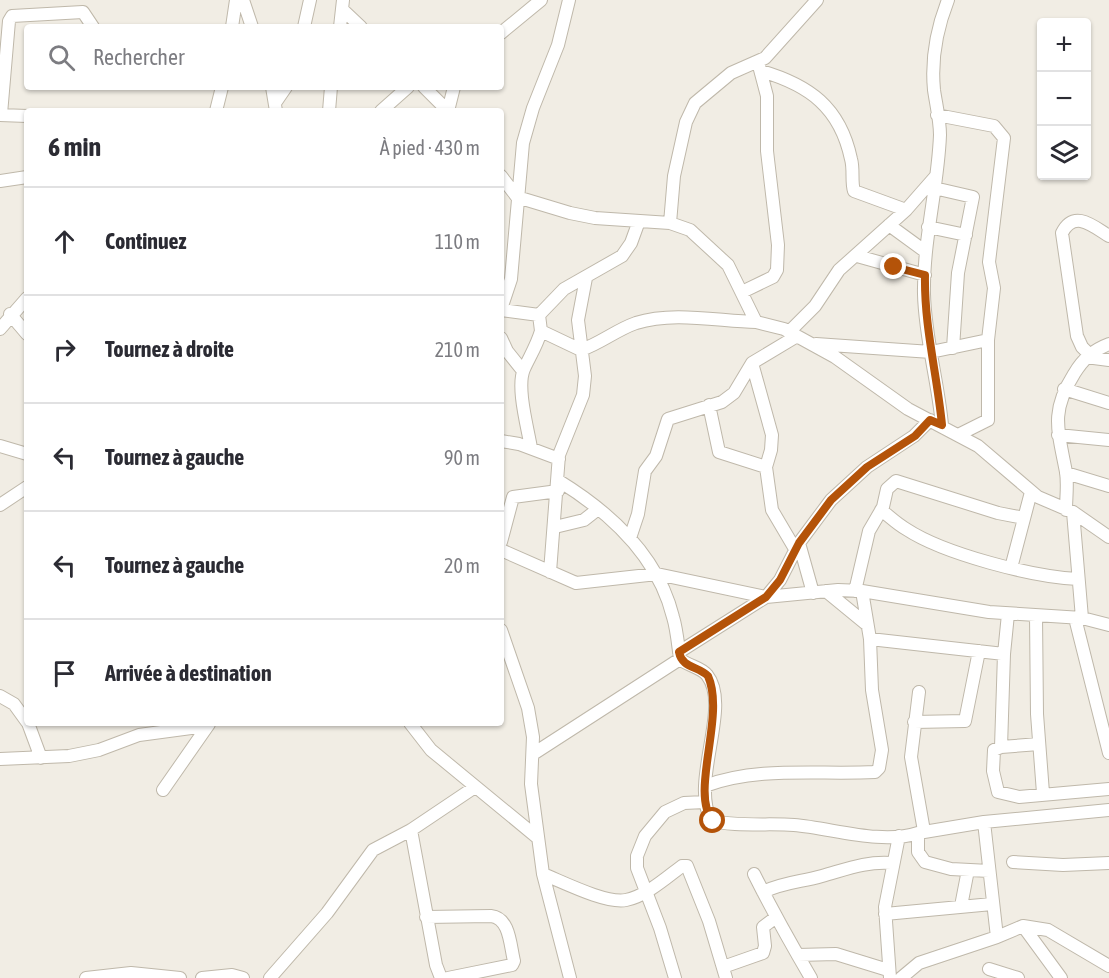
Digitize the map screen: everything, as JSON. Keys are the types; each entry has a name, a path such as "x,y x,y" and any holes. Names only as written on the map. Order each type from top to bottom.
{"street":[{"path":"232,24 236,0"},
{"path":"243,0 251,24"},
{"path":"305,24 310,0"},
{"path":"504,31 541,0"},
{"path":"504,301 511,279 517,197 526,128 558,45 569,0"},
{"path":"670,223 672,187 688,114 706,92 723,79 760,66 817,0"},
{"path":"936,422 937,381 925,313 925,275 928,227 940,132 934,60 948,0"},
{"path":"340,24 343,5"},
{"path":"343,5 359,24"},
{"path":"24,116 1,114 9,21 12,16 83,12 91,24"},
{"path":"760,66 797,84 820,99 848,146 854,173 854,190 906,210"},
{"path":"741,292 773,277 778,256 767,152 767,96 760,66"},
{"path":"217,108 221,90"},
{"path":"273,90 276,107"},
{"path":"276,107 284,90"},
{"path":"329,108 331,90"},
{"path":"384,108 405,90"},
{"path":"427,90 445,108"},
{"path":"449,108 453,90"},
{"path":"937,115 994,126 1004,138 989,262 994,288 988,340 988,420 960,434"},
{"path":"0,181 24,177"},
{"path":"504,180 517,197 570,213 595,218 670,223 690,230 728,265 756,322"},
{"path":"630,538 638,514 645,471 656,456 665,423 674,415 722,402 734,393 752,363 793,334 815,306 833,277 934,183"},
{"path":"934,183 973,196 954,307 953,348"},
{"path":"1109,236 1089,223 1079,220 1072,221 1062,233 1077,336 1088,356 1109,360"},
{"path":"531,448 523,398 523,370 534,355 541,331 539,315 564,288 586,278 625,253 639,221"},
{"path":"889,225 926,252"},
{"path":"928,227 966,235"},
{"path":"857,256 925,275"},
{"path":"550,572 559,486 559,459 583,395 585,376 578,320 586,278"},
{"path":"0,328 24,301"},
{"path":"504,310 539,315"},
{"path":"10,314 24,330"},
{"path":"541,331 581,350 603,342 633,324 647,320 676,318 756,322 793,334 835,357 909,410 960,434 991,455 1031,492 1070,511 1109,537"},
{"path":"810,343 889,351 931,352 988,340"},
{"path":"504,344 523,370"},
{"path":"1109,344 1088,356 1065,389 1057,411 1058,435 1066,473 1078,579 1079,618 1109,753"},
{"path":"752,363 772,435 766,467 775,520 797,546 813,593"},
{"path":"1065,389 1109,403"},
{"path":"710,405 719,452 766,467"},
{"path":"533,754 766,597 780,580 797,546 831,500 849,482 936,422"},
{"path":"1058,435 1109,440"},
{"path":"504,442 531,448 559,459"},
{"path":"0,446 24,453"},
{"path":"1066,473 1109,486"},
{"path":"705,786 733,776 877,770 882,762 872,690 870,639 859,591 864,547 873,521 881,510 888,488 899,481 998,513 1024,518"},
{"path":"504,531 513,497 559,486 598,509 630,538 657,574 673,616 680,655 688,666 705,672 713,688 712,731 705,802 708,814 714,821 792,825 833,833 899,836 984,822 1109,810"},
{"path":"0,506 24,489"},
{"path":"1011,568 1031,492"},
{"path":"555,527 584,520 598,509"},
{"path":"881,510 923,538 1011,568 1055,578 1078,579"},
{"path":"504,551 582,584 632,575 657,574 766,597 826,591 859,591 1008,614 1079,618 1109,625"},
{"path":"826,591 848,605 866,623"},
{"path":"1001,747 1004,654 1008,614"},
{"path":"1036,616 1039,744 1043,793"},
{"path":"504,638 523,688 533,737 531,784 543,874 570,978"},
{"path":"870,639 1004,654"},
{"path":"914,722 965,721 979,651"},
{"path":"919,692 911,757 921,832 918,852 922,860 937,866 988,871"},
{"path":"0,696 14,704 24,718"},
{"path":"29,726 41,758"},
{"path":"163,790 207,726"},
{"path":"412,726 431,750 456,768 475,787 538,838"},
{"path":"0,759 41,758 99,750 139,735 179,727"},
{"path":"1039,744 996,749 993,755 996,790 1009,796 1109,789"},
{"path":"270,978 327,913 374,850 411,830 475,787"},
{"path":"675,978 636,863 645,836 670,808 684,803 705,802"},
{"path":"984,822 997,937"},
{"path":"411,830 426,917 441,978"},
{"path":"898,976 885,914 892,863 899,836"},
{"path":"1013,862 1063,865 1109,863"},
{"path":"763,892 786,882 822,876 858,864 892,863"},
{"path":"543,874 618,901 629,899 646,891 682,866 687,867 709,921 724,972 764,952 763,927 775,918"},
{"path":"961,906 968,870"},
{"path":"754,874 775,918 788,934 811,978"},
{"path":"885,914 992,904"},
{"path":"426,917 491,916 498,917 505,923 514,961 512,965 448,978"},
{"path":"898,976 919,963 1023,926 1056,932 1072,946 1109,966"},
{"path":"1023,926 1061,978"},
{"path":"798,956 833,954 898,976"},
{"path":"989,969 1018,978"},
{"path":"86,978 131,973 180,978"},
{"path":"202,978 232,975 243,978"}],"route":[{"path":"713,821 708,814 705,802 714,709 713,688 705,672 685,664 680,659 679,652 766,597 780,580 799,543 831,500 849,482 867,467 915,436 930,420 942,425 934,362 927,333 925,275 894,267"}]}
